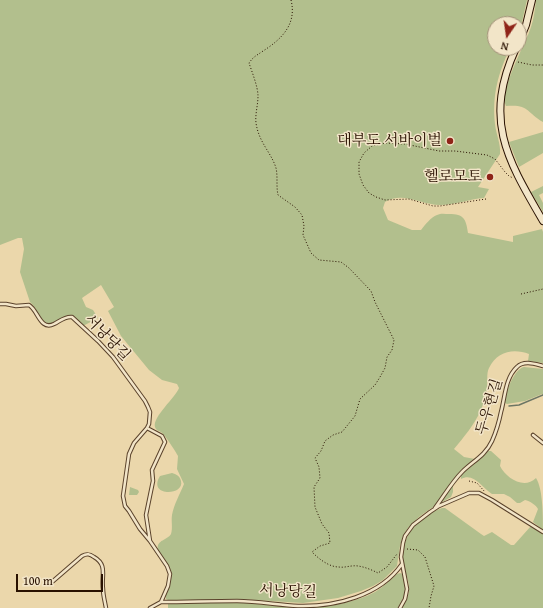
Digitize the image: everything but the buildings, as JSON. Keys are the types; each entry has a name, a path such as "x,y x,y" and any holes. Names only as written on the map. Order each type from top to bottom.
{"main road":[{"path":"527,21 532,0"},
{"path":"511,58 502,86 500,127 511,164 543,221"}],"lane":[{"name":"서낭당길","path":"0,304 16,306 29,305 34,308 41,321 48,325 68,317 73,319 98,341 113,357 146,401 150,412 147,428"},
{"name":"두우현길","path":"434,509 457,477 468,466 484,454 491,443 501,414 507,386 516,368 526,363 543,366"},
{"path":"150,541 146,515 153,481 151,473 165,442 162,436 147,428 137,439 131,449 123,496 128,511 169,570 170,580 161,602"},
{"path":"533,435 543,443"},
{"path":"400,608 405,599 407,589 401,554 403,543 408,531 413,525 434,509 469,493 479,493 543,532"},
{"path":"52,582 82,556 90,554 101,562 104,568 103,587 106,608"},
{"name":"서낭당길","path":"150,608 161,602 237,601 300,606 338,602 368,593 380,586 396,572 402,564"}],"path":[{"path":"291,0 294,12 291,24 278,40 254,56 249,63 258,95 256,122 261,142 275,167 278,195 295,207 302,215 304,226 303,235 311,253 319,260 341,262 364,283 371,291 394,340 380,377 375,385 360,399 355,416 342,432 333,435 325,441 321,451 315,458 319,467 320,478 314,487 315,507 322,524 329,533 330,542 320,546 312,552 318,559 329,564 339,567 350,565 359,566 378,574 387,567 392,558 400,552 401,554"},
{"path":"511,58 524,64 543,65"},
{"path":"486,199 433,206 409,199 390,200 376,197 369,193 363,185 359,174 359,162 364,153 372,146 385,142 405,144 439,151 455,151 487,155 495,159 509,176 514,178"},
{"path":"520,294 543,289"},
{"path":"469,481 477,483 492,500"},
{"path":"405,554 406,549 418,550 425,557 434,586 428,608"}],"green space":[{"path":"0,0 527,0 523,16 487,16 487,56 507,56 499,76 494,104 495,124 500,146 500,154 478,187 489,189 484,198 440,205 399,198 385,202 383,208 388,220 412,230 421,230 428,221 438,214 454,214 461,216 465,221 468,233 513,242 513,236 542,229 543,363 528,361 529,354 518,351 506,352 492,362 488,370 487,392 481,410 472,426 454,449 464,457 475,459 453,482 453,492 451,497 430,509 408,528 403,536 400,546 397,566 383,580 373,586 338,598 303,603 240,599 170,601 166,599 166,593 171,579 171,572 170,568 159,553 158,546 160,542 171,534 173,511 184,484 177,469 178,456 162,433 157,430 155,423 160,413 179,388 177,384 162,380 149,370 121,336 108,311 114,307 101,285 82,298 86,307 93,310 98,318 83,326 74,317 68,315 50,324 43,321 30,302 20,272 24,249 22,238 18,238 0,245"},
{"path":"536,0 543,0 543,122 519,106 506,106 505,99 509,79 519,56 527,56 527,36 534,17"},
{"path":"543,132 543,153 519,167 509,142"},
{"path":"543,186 543,193 539,195 543,203 543,212 531,192"},
{"path":"524,367 543,369 543,396 542,394 525,401 507,404 505,403 505,399 508,388 517,372"},
{"path":"488,451 491,451 501,460 500,466 506,475 516,481 526,483 536,478 540,489 543,510 543,530 533,522 538,509 533,503 525,500 517,503 504,494 492,494 474,479 466,477 461,479 461,475"},
{"path":"172,473 180,478 181,486 178,490 173,492 162,491 158,488 157,483 160,476"},
{"path":"130,487 138,490 139,492 137,495 129,495"},
{"path":"442,508 445,508 484,536 492,532 511,545 514,545 531,526 543,533 543,608 402,608 409,591 403,564 404,545 412,529 418,522"},
{"path":"400,573 403,574 405,579 405,588 404,596 398,608 307,608 333,605 367,596 384,586"},
{"path":"247,603 294,608 168,608 168,604"}],"waterway":[{"path":"509,406 519,405 543,395"}],"place":[{"name":"대부도 서바이벌","path":"450,141"},
{"name":"헬로모토","path":"490,177"}]}
